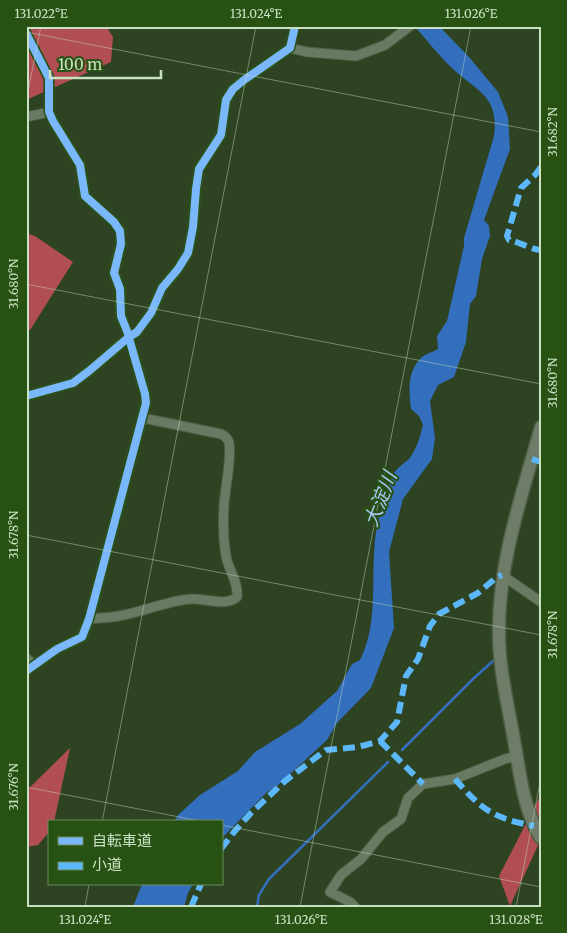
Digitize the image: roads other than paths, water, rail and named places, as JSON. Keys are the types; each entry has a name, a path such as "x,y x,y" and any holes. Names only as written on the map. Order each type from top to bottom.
{"street":[{"path":"26,396 73,382 90,372 137,332 162,288 178,269 188,253 193,227 199,169 220,135 226,100 233,89 244,80 290,48 296,26"},
{"path":"290,48 307,52 356,56 385,45 410,26"},
{"path":"26,33 49,78 49,112 80,165 85,196 114,222 120,231 121,244 114,273 120,289 121,316 129,337 146,403 89,619 82,637 57,650 30,668 26,658"},
{"path":"26,116 49,112"},
{"path":"26,388 36,394"},
{"path":"89,619 113,617 172,601 194,599 226,602 237,597 238,591 226,558 224,537 224,504 229,451 229,443 226,437 221,434 143,418"},
{"path":"541,426 502,575 499,637 500,655 523,793 534,826 541,838"},
{"path":"502,575 541,602"},
{"path":"355,907 350,902 330,892 341,875 361,858 383,832 401,819 408,798 413,792 423,784 455,780 505,759 517,756"}],"water":[{"path":"414,26 439,26 469,57 498,92 508,117 510,149 484,220 489,226 490,236 482,259 476,296 470,304 466,342 454,377 438,385 430,401 435,438 432,459 403,499 389,552 394,628 371,688 337,723 327,740 277,786 267,792 222,838 222,820 175,820 200,795 238,771 255,752 300,724 337,691 352,664 360,660 367,643 373,608 374,553 379,517 394,473 408,460 413,452 423,425 419,416 411,409 411,376 420,359 438,349 437,336 447,321 464,246 464,238 494,136 495,123 490,103 485,96 448,64"},
{"path":"141,886 192,886 184,907 133,907"}],"waterway":[{"path":"402,750 493,661"},
{"path":"257,907 259,895 269,879 388,762"}],"water label":[{"name":"大淀川","path":"380,499"}]}
